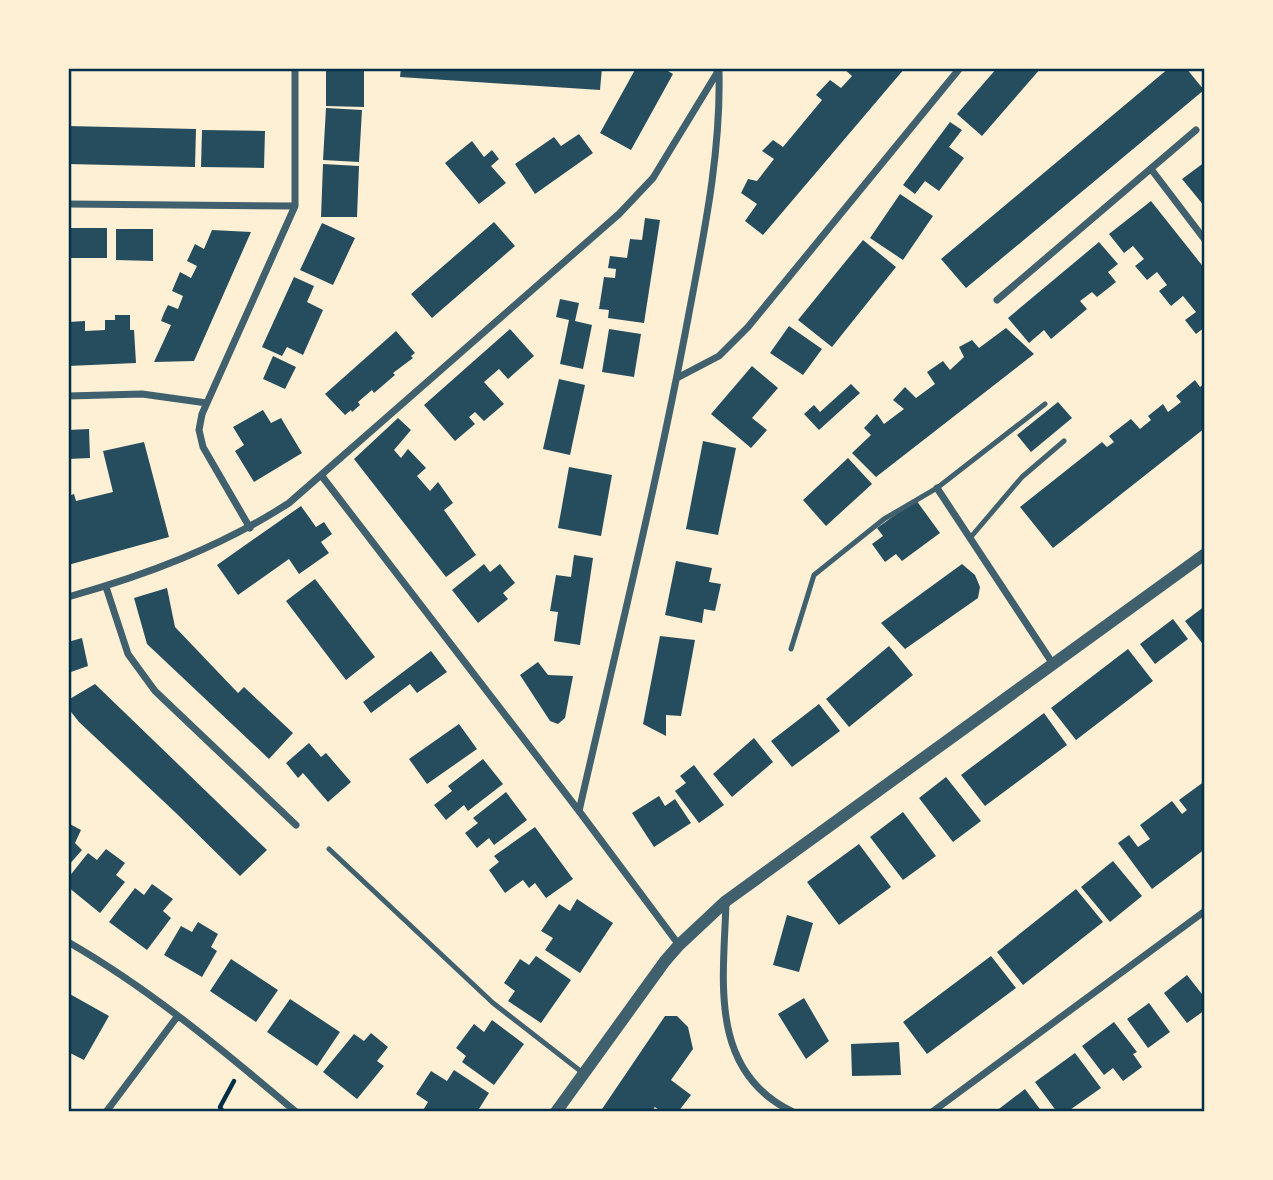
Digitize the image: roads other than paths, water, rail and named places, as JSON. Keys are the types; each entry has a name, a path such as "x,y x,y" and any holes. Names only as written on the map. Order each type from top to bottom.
{"street":[{"path":"250,528 203,447 199,430 207,403 295,206 295,68"},
{"path":"677,378 719,356 748,327 960,68"},
{"path":"579,811 677,378 712,186 720,116 718,69"},
{"path":"68,597 106,587 192,556 250,528 289,503 619,214 653,178 718,69"},
{"path":"997,300 1196,130"},
{"path":"1151,169 1205,240"},
{"path":"68,204 295,206"},
{"path":"68,396 142,394 207,403"},
{"path":"321,475 679,945"},
{"path":"937,488 1053,664"},
{"path":"556,1112 679,945 726,901 1205,554"},
{"path":"106,587 128,654 155,691 296,825"},
{"path":"726,901 722,994 729,1035 749,1077 774,1100 793,1112"},
{"path":"932,1112 1205,911"},
{"path":"68,942 98,959 177,1017 242,1066 296,1112"},
{"path":"106,1112 177,1017"}],"lane":[{"path":"792,649 814,575 884,519 937,488 1045,404"},
{"path":"970,538 1022,477 1064,442"},
{"path":"329,849 493,1003 583,1073"}]}
